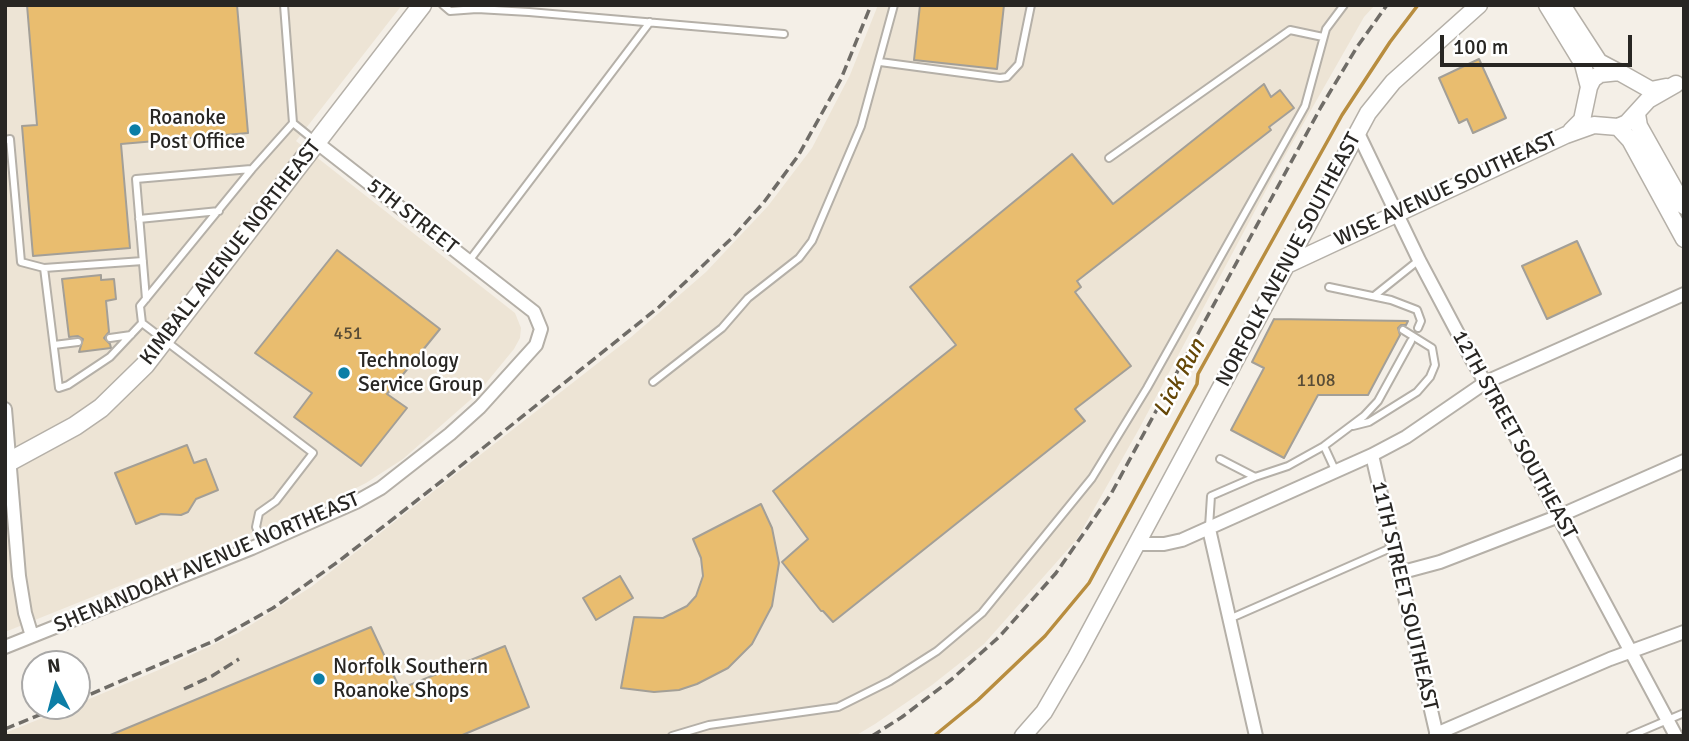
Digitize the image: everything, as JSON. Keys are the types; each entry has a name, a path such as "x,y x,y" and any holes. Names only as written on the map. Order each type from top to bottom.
{"main road":[{"name":"KIMBALL AVENUE NORTHEAST","path":"7,463 75,426 101,408 130,381 166,340 422,5"}],"street":[{"name":"NORFOLK AVENUE SOUTHEAST","path":"1023,736 1044,712 1076,657 1368,113 1393,82 1479,5"},
{"path":"1547,5 1583,64 1592,118 1611,126 1630,140 1684,239"},
{"name":"WISE AVENUE SOUTHEAST","path":"1562,5 1599,62 1651,90 1680,82"},
{"path":"1587,95 1594,79 1600,74 1619,72"},
{"path":"1634,80 1640,88 1640,126 1684,206"},
{"name":"WISE AVENUE SOUTHEAST","path":"1289,264 1566,135 1594,125 1611,126 1633,119 1648,100 1680,82"},
{"name":"WISE AVENUE SOUTHEAST","path":"1566,135 1582,120 1587,95"},
{"name":"12TH STREET SOUTHEAST","path":"1357,131 1419,260 1676,736"},
{"name":"5TH STREET","path":"316,142 508,291"},
{"name":"SHENANDOAH AVENUE NORTHEAST","path":"5,647 263,543 356,502 381,488 480,407 508,378 540,337 540,321 534,312 508,291"},
{"path":"1136,544 1164,544 1182,540 1372,456 1406,438 1486,382 1684,294"},
{"path":"5,409 7,463 19,576 32,636"},
{"name":"11TH STREET SOUTHEAST","path":"1372,456 1436,735"},
{"path":"1399,573 1440,562 1559,516 1684,461"},
{"path":"1209,529 1256,736"},
{"path":"1436,735 1631,651 1684,632"}],"lane":[{"path":"44,268 59,388 68,385 110,357 132,335 142,323 140,306 252,169 293,124 284,5"},
{"path":"443,5 450,11 477,9 784,34"},
{"path":"653,382 722,328 748,298 799,258 812,241 861,126 894,5"},
{"path":"880,62 1007,77 1019,64 1031,5"},
{"path":"673,736 709,725 838,707 890,681 937,651 982,613 1093,478 1147,388 1305,106 1326,29 1344,5"},
{"path":"469,261 650,22"},
{"path":"1109,158 1290,30 1323,37"},
{"path":"293,124 316,142"},
{"path":"5,140 10,139 21,262 44,268 143,261"},
{"path":"146,299 136,180 252,169"},
{"path":"139,219 219,211"},
{"path":"1374,296 1419,260"},
{"path":"1329,287 1391,300 1418,310 1421,321 1418,328"},
{"path":"142,323 313,453 276,501 259,513 256,527 263,543"},
{"path":"1348,428 1368,422 1418,392 1430,377 1435,365 1432,348 1403,330"},
{"path":"110,338 132,335"},
{"path":"1209,529 1211,496 1288,466 1324,446 1348,428 1378,401 1411,341"},
{"path":"54,345 78,342"},
{"path":"1324,446 1336,472"},
{"path":"1220,459 1255,477"},
{"path":"1229,619 1393,547"},
{"path":"1630,736 1684,713"}],"shaded area":[{"path":"5,5 402,5 296,141 515,313 521,328 520,338 514,349 477,394 403,459 366,483 326,503 5,632"},
{"path":"878,5 1375,5 1364,17 1274,175 1139,429 1077,539 984,644 932,685 855,736 5,736 5,733 37,720 91,720 91,698 238,633 311,587 630,338 706,272 768,206 812,148 850,75"}],"building":[{"name":"Roanoke Post Office","path":"27,5 237,5 248,133 121,144 130,248 33,256 22,126 37,125"},
{"path":"920,5 1004,5 997,69 914,60"},
{"path":"1479,59 1506,118 1473,133 1467,119 1459,123 1439,78"},
{"path":"1264,84 1271,97 1280,90 1294,108 1269,127 1271,130 1077,281 1081,287 1075,292 1131,366 1075,409 1085,421 833,622 782,562 808,539 773,491 956,345 910,287 1072,154 1113,204"},
{"path":"1577,241 1601,294 1547,319 1522,266"},
{"name":"Technology Service Group","path":"337,250 440,329 387,394 407,408 361,466 294,417 312,393 255,353"},
{"path":"101,275 101,280 114,279 116,299 106,301 109,332 104,338 111,348 79,352 83,339 78,336 69,337 62,279"},
{"path":"1274,319 1408,321 1406,325 1398,328 1400,335 1368,395 1318,395 1284,458 1231,430 1264,368 1252,362"},
{"path":"187,445 194,463 206,459 218,490 196,499 188,512 181,515 161,514 136,524 115,473"},
{"path":"761,504 772,528 779,563 772,606 752,644 728,668 697,684 679,690 654,692 621,688 634,617 663,618 687,606 696,596 703,576 701,558 693,539"},
{"path":"620,576 633,598 596,620 583,598"},
{"name":"Norfolk Southern Roanoke Shops","path":"371,627 400,689 505,646 529,707 460,736 108,736"}],"waterway":[{"name":"Lick Run","path":"934,736 978,700 1045,636 1089,583 1197,384 1198,374 1342,115 1418,5"}],"railway":[{"path":"91,694 216,640 273,608 339,561 443,480 659,307 733,237 764,202 798,156 841,79 871,5"},
{"path":"872,736 952,679 999,637 1056,573 1111,494 1321,107 1357,47 1387,5"},
{"path":"184,689 239,659"},
{"path":"5,729 27,720"}],"place":[{"name":"Roanoke Post Office","path":"135,130"},
{"name":"Technology Service Group","path":"344,373"},
{"name":"Norfolk Southern Roanoke Shops","path":"319,679"}]}
